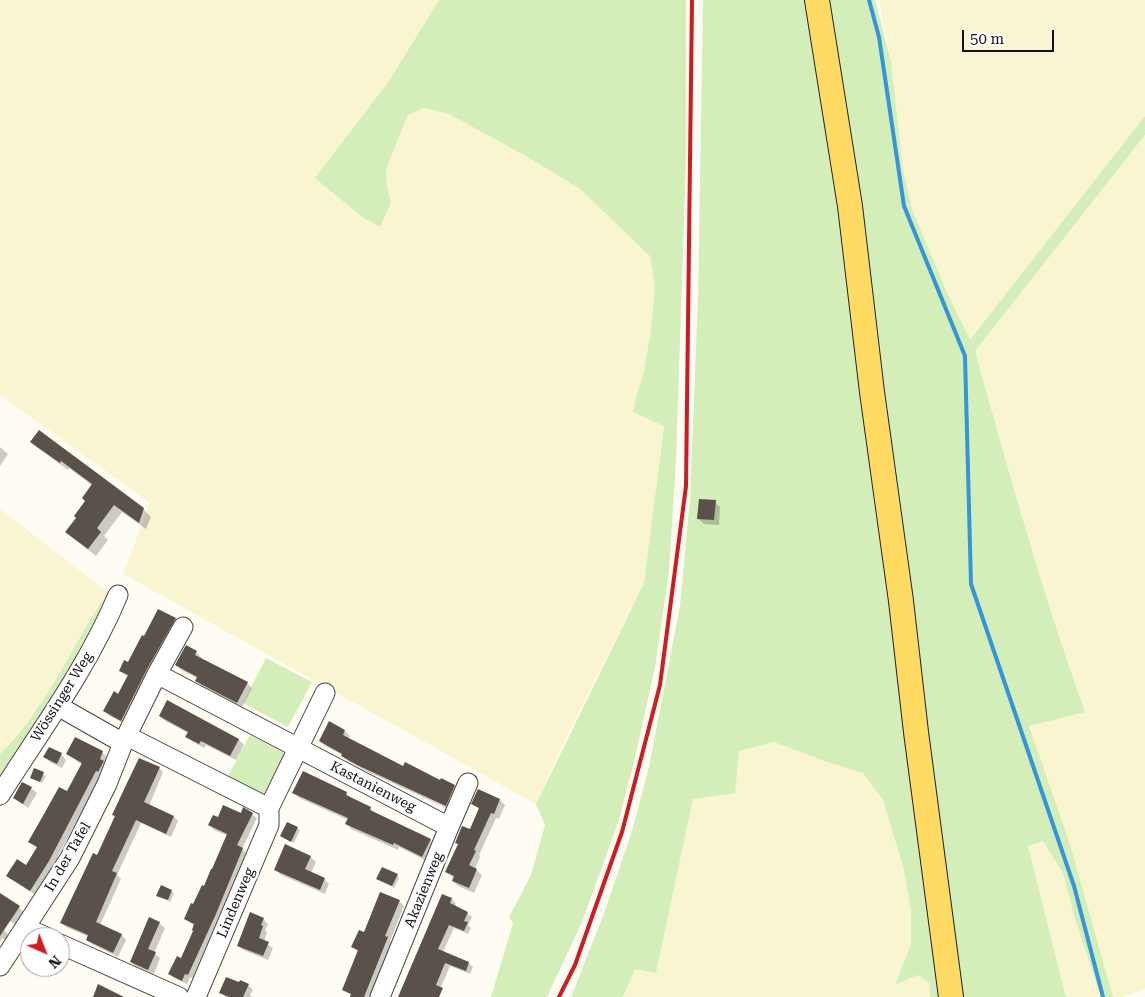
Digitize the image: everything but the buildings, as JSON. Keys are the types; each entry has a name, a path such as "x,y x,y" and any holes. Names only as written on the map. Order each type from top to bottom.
{"main road":[{"path":"817,0 850,206 872,392 901,601 918,749 951,997"}],"street":[{"name":"Wössinger Weg","path":"0,795 58,706 105,627 118,595"},
{"name":"In der Tafel","path":"27,927 70,858 107,784 125,739 183,627"},
{"name":"Kastanienweg","path":"157,674 449,826"},
{"path":"58,706 269,808 325,693"},
{"name":"Akazienweg","path":"380,997 468,783"},
{"name":"Lindenweg","path":"196,997 269,825 269,808"},
{"name":"In der Tafel","path":"0,966 20,937"},
{"path":"70,948 179,997"}],"shaded area":[{"path":"0,0 439,0 389,81 316,178 362,217 380,227 391,203 386,169 408,115 424,108 449,114 524,155 580,189 650,256 655,286 651,330 643,376 636,397 664,425 644,583 559,752 536,804 123,574 150,503 0,395"},
{"path":"879,0 1145,0 1145,116 970,341 948,295 912,209 903,169 891,61"},
{"path":"1145,135 1145,989 1123,997 1113,997 1070,844 1029,726 1084,711 1059,641 1032,552 975,351"},
{"path":"0,509 108,592 38,710 0,754"},
{"path":"774,742 863,773 883,800 904,870 911,911 911,944 895,984 918,975 929,983 930,997 623,997 635,968 656,973 693,799 739,751"},
{"path":"1043,841 1063,873 1075,919 1101,997 1066,997 1028,846"}],"green space":[{"path":"439,0 686,0 686,162 676,460 669,572 655,667 635,758 618,823 582,922 547,997 491,997 513,923 509,917 531,875 545,825 536,804 644,583 664,426 633,412 643,376 651,330 655,286 650,256 580,189 524,155 449,114 424,108 408,115 386,169 391,203 380,227 362,217 315,178 389,81"},
{"path":"703,0 810,0 817,40 943,997 930,997 929,983 918,975 895,985 911,944 911,911 904,870 883,800 863,773 774,742 739,751 735,793 693,799 656,973 635,969 623,997 571,997 605,911 632,831 649,767 680,606 690,499 698,298"},
{"path":"824,0 875,0 891,61 903,169 912,209 948,295 970,340 1145,116 1145,135 975,351 1040,577 1085,712 1029,726 1070,844 1113,997 1101,997 1075,919 1063,873 1043,841 1028,846 1066,997 957,997"},
{"path":"108,592 115,598 0,789 0,754 32,717"},
{"path":"266,658 312,682 288,727 243,703"},
{"path":"250,735 286,754 264,797 227,778"}],"waterway":[{"path":"869,0 879,37 904,206 965,356 971,584 1074,886 1103,997"}],"railway":[{"path":"559,997 575,965 622,832 660,685 686,486 692,0"}]}
